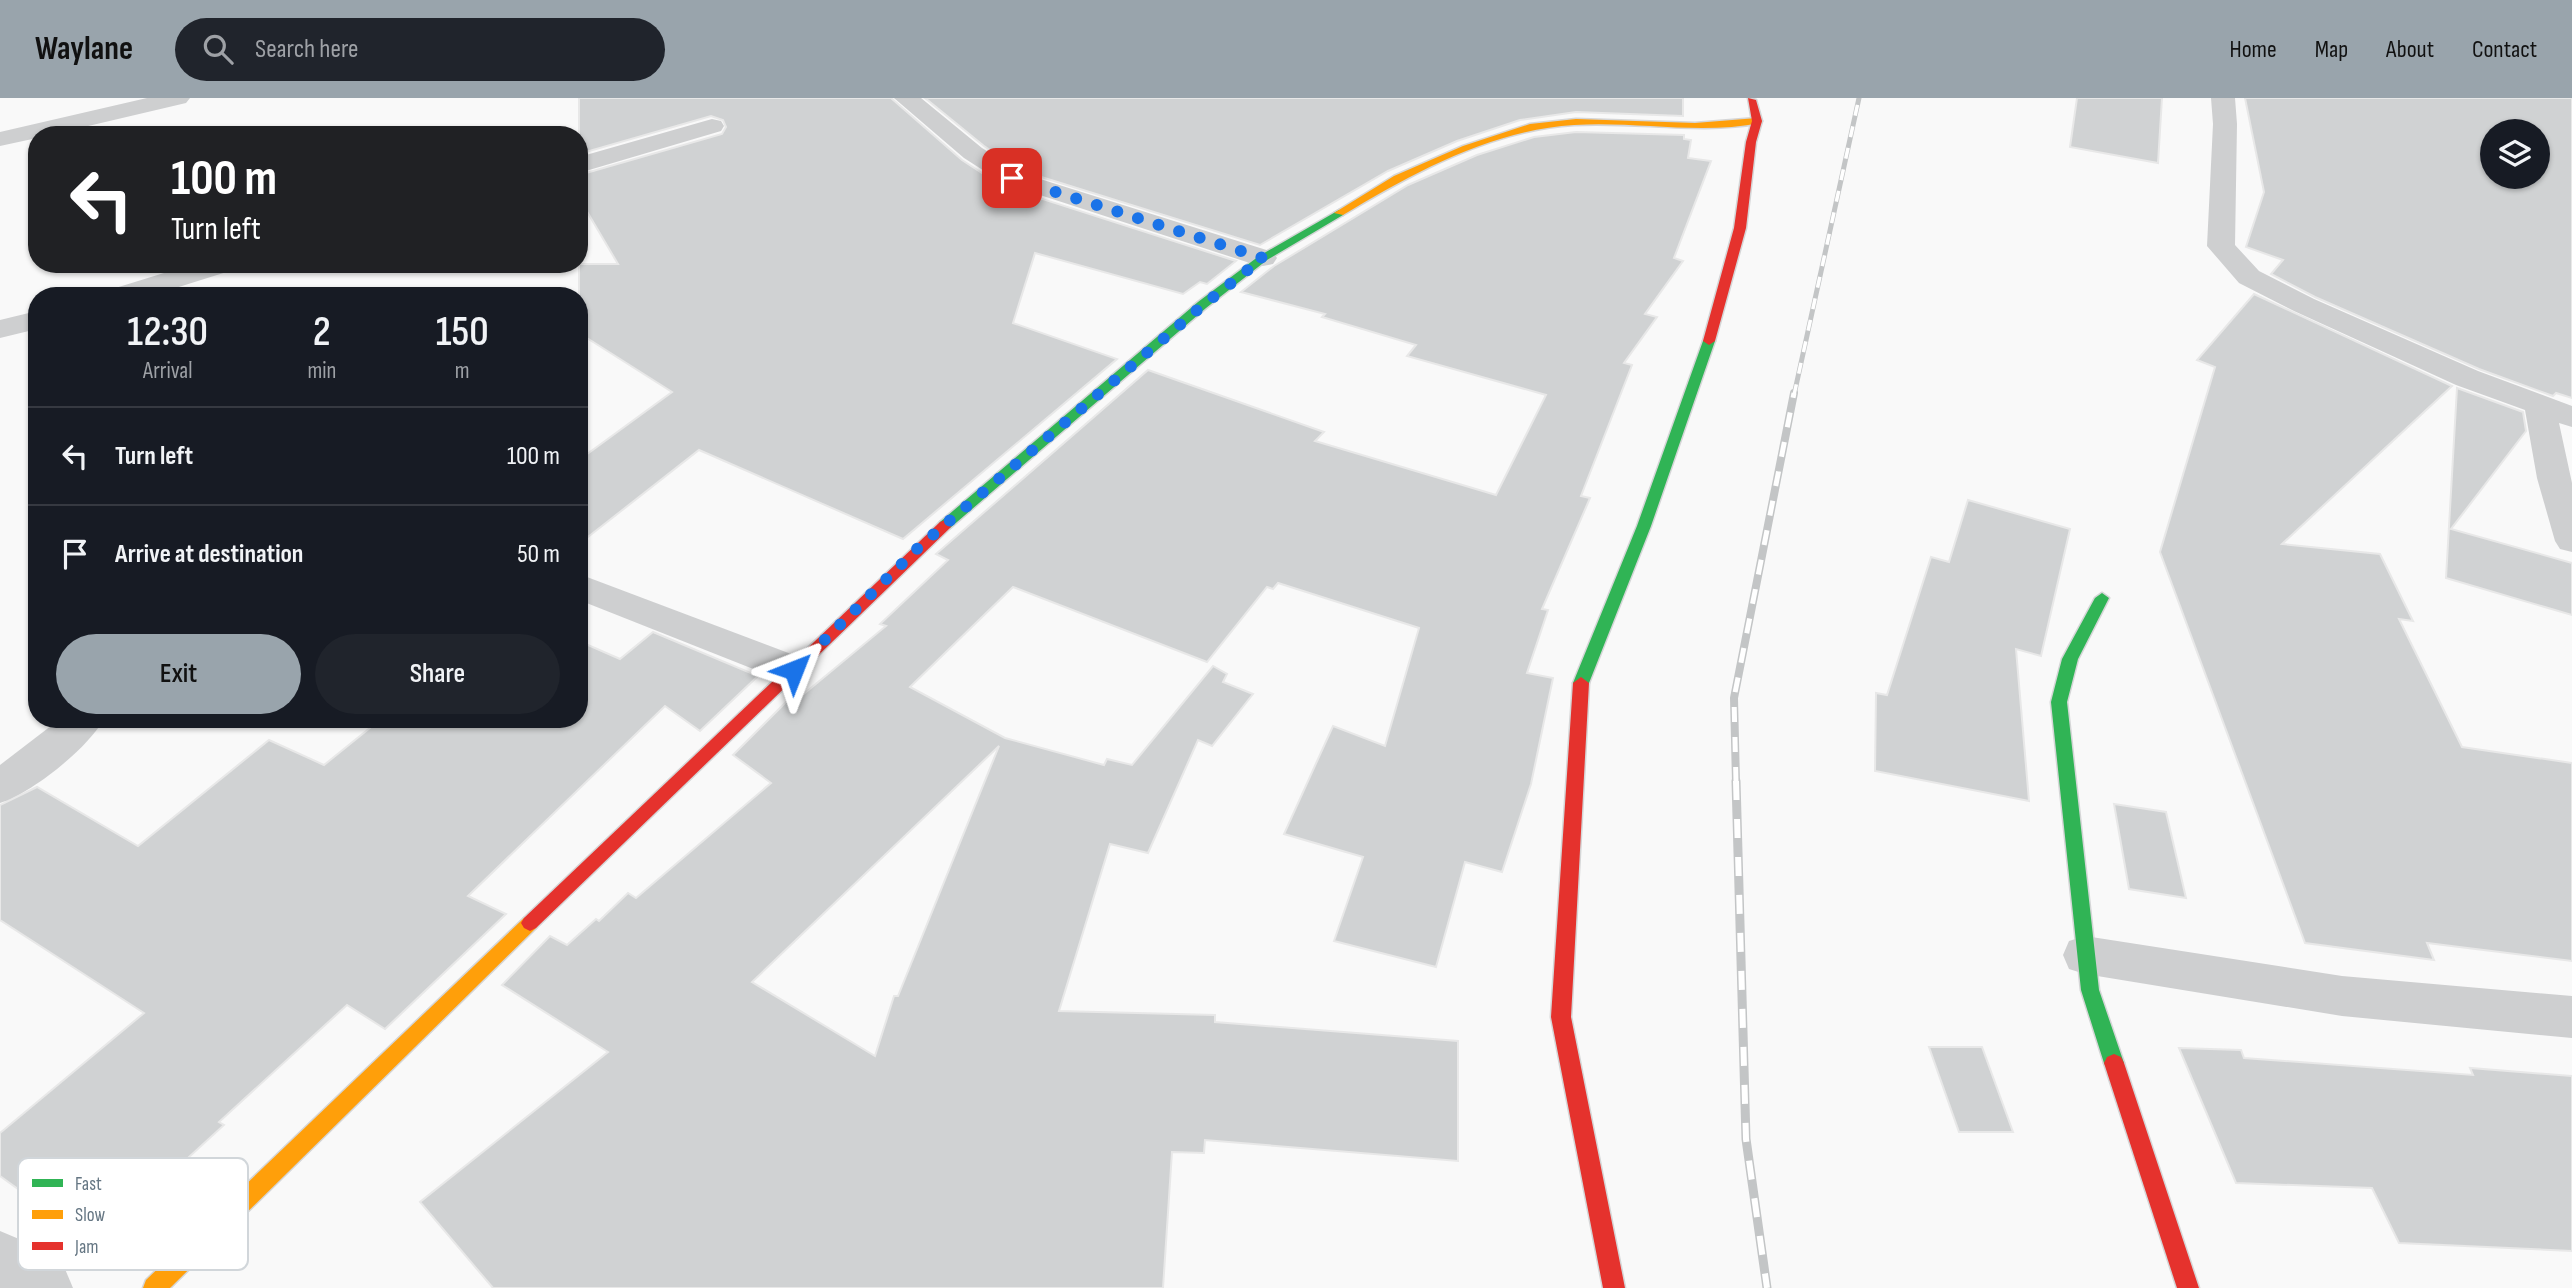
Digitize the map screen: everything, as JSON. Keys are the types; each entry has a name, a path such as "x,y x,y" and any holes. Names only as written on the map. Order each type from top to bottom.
{"street":[{"path":"56,126 178,98"},
{"path":"906,98 973,153 1012,178 1263,258"},
{"path":"1614,1288 1561,1017 1580,684 1644,526 1703,363 1740,229 1751,142 1757,121 1751,98"},
{"path":"2223,98 2225,124 2221,246 2249,277 2304,305 2467,378 2572,417"},
{"path":"248,1197 921,545 1202,306 1263,258 1398,178 1466,148 1530,127 1576,122 1695,126 1757,121"},
{"path":"588,162 712,126"},
{"path":"0,139 28,133"},
{"path":"148,287 193,273"},
{"path":"0,329 28,322"},
{"path":"2540,406 2554,478 2572,541"},
{"path":"588,590 794,670"},
{"path":"2102,598 2070,659 2059,702 2085,955 2090,990 2188,1288"},
{"path":"0,787 59,744 76,728"},
{"path":"2085,955 2157,964 2342,996 2572,1017"},
{"path":"0,1257 18,1269"},
{"path":"19,1270 46,1288"},
{"path":"154,1288 173,1270"}],"building":[{"path":"579,98 891,98 962,160 1002,186 1236,261 1207,284 1200,282 1183,294 1035,253 1013,323 1117,359 903,539 699,450 588,537 588,453 672,392 588,339 588,287 579,287 579,273 588,273 588,264 618,264 588,213 588,172 722,134 726,127 723,120 711,116 588,151 588,126 579,126"},
{"path":"925,98 1683,98 1683,116 1576,112 1520,120 1457,141 1388,171 1260,245 1022,171 984,146"},
{"path":"2077,98 2162,98 2158,163 2070,147"},
{"path":"2245,98 2572,98 2572,398 2556,393 2553,396 2479,369 2315,297 2271,274 2283,260 2246,247 2264,192"},
{"path":"1576,132 1684,135 1684,139 1691,140 1688,158 1711,161 1674,258 1683,261 1645,314 1657,317 1624,363 1632,365 1581,496 1590,498 1542,609 1548,610 1527,673 1553,678 1531,784 1502,872 1465,862 1436,967 1334,941 1363,857 1284,834 1333,726 1385,746 1419,628 1278,583 1273,589 1267,587 1207,662 1013,587 910,687 1005,738 1104,765 1107,759 1132,765 1213,666 1227,674 1223,682 1253,694 1212,746 1198,740 1148,853 1110,844 1059,1011 1215,1015 1215,1022 1458,1041 1458,1161 1205,1140 1204,1153 1172,1152 1163,1288 493,1288 420,1202 608,1052 502,985 550,936 567,945 596,919 599,921 628,893 636,898 771,783 733,755 794,694 800,697 886,626 880,624 948,560 936,554 1148,370 1324,432 1315,441 1496,495 1546,395 1407,356 1416,345 1322,317 1325,314 1241,292 1274,266 1408,185 1477,155 1534,137","holes":["999,746 898,996 894,996 875,1056 752,982"]},
{"path":"2254,294 2452,386 2282,544 2380,554 2413,621 2399,619 2462,747 2572,763 2572,961 2427,943 2434,960 2305,943 2160,552 2215,367 2197,360"},
{"path":"2457,388 2523,412 2526,431 2451,529 2572,563 2572,615 2446,578"},
{"path":"1968,500 2070,529 2041,656 2016,649 2029,801 1875,771 1876,693 1887,695 1931,557 1949,562"},
{"path":"653,632 758,676 700,731 665,706 468,896 506,914 385,1029 347,1005 219,1122 224,1125 188,1158 18,1158 18,1189 0,1176 0,1133 144,1013 0,920 0,805 37,787 138,846 269,740 324,765 370,728 588,728 588,645 620,659"},
{"path":"2114,804 2166,812 2186,898 2129,889"},
{"path":"1929,1047 1982,1047 2013,1132 1959,1132"},
{"path":"2179,1048 2241,1050 2244,1058 2473,1075 2470,1068 2572,1076 2572,1251 2399,1243 2372,1188 2236,1183"}],"railway":[{"path":"1794,395 1859,98"},
{"path":"1736,782 1734,698 1794,393"},
{"path":"1736,781 1746,1139 1767,1288"}],"traffic: fast":[{"path":"945,525 1202,305 1263,258 1339,213"},
{"path":"1581,683 1644,526 1709,341"},
{"path":"2102,598 2070,659 2059,702 2090,990 2114,1063"}],"traffic: slow":[{"path":"1339,213 1398,178 1467,148 1530,127 1576,122 1695,126 1757,121"},
{"path":"248,1197 530,923"},
{"path":"154,1288 173,1270"}],"traffic: jam":[{"path":"1709,341 1740,228 1751,142 1757,121 1751,100"},
{"path":"530,923 945,525"},
{"path":"1581,683 1561,1017 1614,1288"},
{"path":"2114,1063 2188,1288"}],"route":[{"path":"794,670 921,545 1202,306 1263,258 1012,178"}]}
